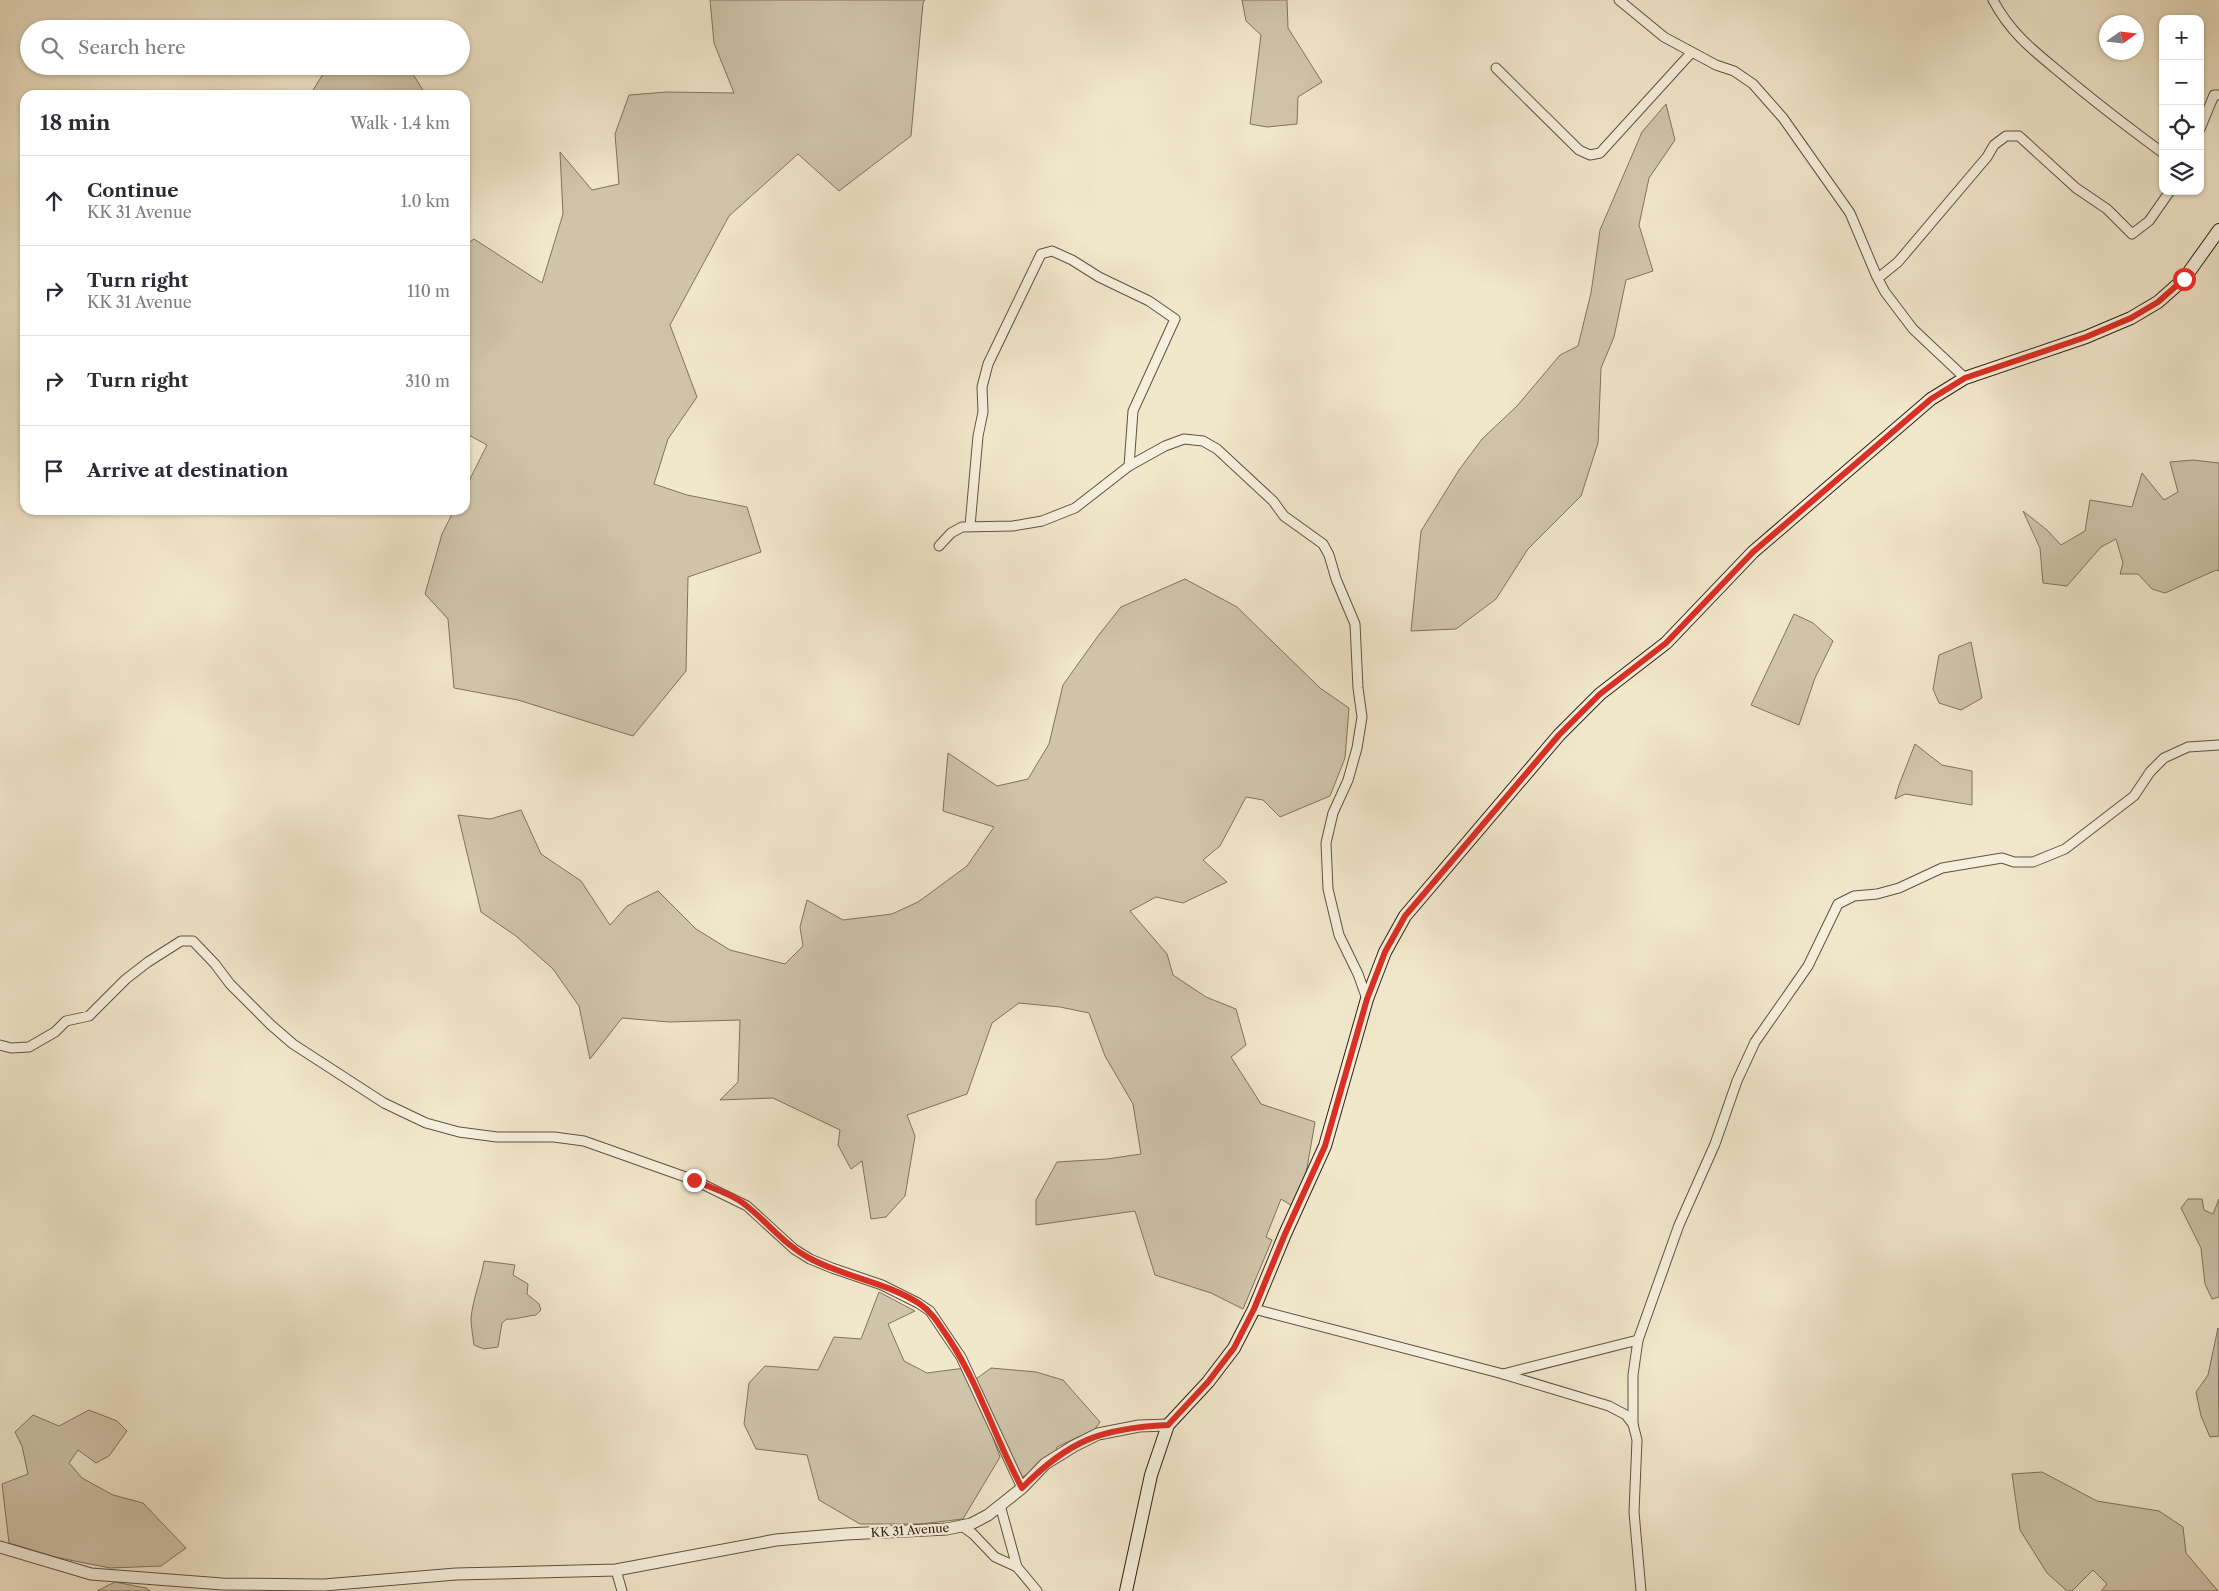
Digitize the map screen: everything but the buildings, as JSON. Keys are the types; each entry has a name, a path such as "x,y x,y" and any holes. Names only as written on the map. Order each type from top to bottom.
{"main road":[{"path":"1126,1591 1151,1475 1168,1425 1208,1382 1234,1348 1254,1309 1285,1234 1325,1146 1367,999 1385,952 1405,916 1559,735 1600,694 1666,643 1753,552 1931,399 1965,378 2086,337 2131,318 2158,302 2184,279 2219,230"}],"street":[{"path":"1619,0 1658,33 1691,53 1734,71 1753,84 1783,118 1850,213 1877,278 1885,292 1913,329 1965,378"},
{"path":"1993,0 2014,32 2035,54 2106,111 2159,150"},
{"path":"1496,68 1579,150 1590,156 1600,153 1691,53"},
{"path":"2204,119 2214,95 2219,96"},
{"path":"1882,275 1898,262 1987,157 1994,145 2006,136 2020,136 2076,188 2107,208 2132,234 2149,220 2167,195"},
{"path":"970,526 978,436 983,412 982,387 988,364 1041,254 1052,251 1072,260 1099,277 1150,301 1175,319 1133,410 1129,466"},
{"path":"939,546 951,533 962,526 1013,526 1050,518 1074,508 1129,466 1165,446 1184,439 1203,441 1217,449 1267,496 1284,516 1323,544 1355,624 1358,688 1362,717 1357,748 1348,780 1333,813 1326,843 1328,889 1339,934 1358,974 1367,999"},
{"path":"1641,1591 1634,1512 1637,1440 1633,1424 1633,1375 1638,1340 1679,1225 1715,1144 1737,1081 1755,1042 1808,966 1838,904 1854,896 1877,894 1899,888 1942,868 2002,858 2014,862 2033,862 2065,849 2134,796 2150,772 2164,758 2188,747 2219,745"},
{"path":"0,1045 11,1048 29,1047 55,1032 66,1021 89,1016 126,979 148,962 181,941 193,941 215,964 230,984 270,1025 293,1044 384,1103 426,1123 459,1132 497,1137 554,1137 584,1141 694,1180 747,1206 794,1249 810,1258 832,1268 882,1285 918,1303 933,1315 961,1357 1022,1488"},
{"path":"1254,1309 1503,1374 1609,1406 1626,1415 1633,1424"},
{"path":"1503,1374 1638,1340"},
{"name":"KK 31 Avenue","path":"0,1548 91,1574 222,1584 324,1585 456,1574 616,1570 776,1540 971,1524 988,1515 1022,1488 1045,1464 1098,1434 1139,1426 1168,1425"},
{"path":"1000,1505 1018,1567 1037,1591"},
{"path":"962,1526 973,1534 995,1557 1018,1567"},
{"path":"616,1570 622,1591"}],"shaded area":[{"path":"710,0 925,0 923,3 911,136 839,191 798,154 729,216 670,325 697,397 668,439 654,484 687,495 747,507 761,552 688,577 686,671 633,736 518,700 454,688 448,619 425,594 442,534 452,515 470,515 470,479 487,445 470,436 470,242 474,239 542,283 563,214 560,152 592,190 619,184 615,134 629,95 667,92 734,93 714,43"},
{"path":"1242,0 1287,0 1288,28 1322,82 1298,97 1297,124 1267,127 1250,124 1261,35 1246,21"},
{"path":"322,75 414,75 423,90 313,90"},
{"path":"1666,104 1675,140 1649,178 1639,225 1653,271 1626,280 1614,337 1601,368 1598,443 1581,496 1528,549 1496,599 1456,629 1411,631 1421,531 1459,470 1482,439 1517,406 1560,355 1578,346 1591,293 1600,230 1642,132"},
{"path":"2193,460 2219,463 2219,571 2216,570 2165,593 2152,589 2138,574 2120,574 2123,563 2116,539 2101,547 2067,586 2043,583 2040,548 2023,511 2047,530 2061,545 2085,531 2090,500 2132,507 2142,473 2164,500 2178,492 2170,462"},
{"path":"1185,579 1237,607 1320,688 1349,708 1345,758 1330,796 1280,817 1263,800 1246,797 1220,846 1203,860 1227,882 1183,903 1156,897 1130,911 1167,954 1173,975 1206,997 1236,1009 1246,1045 1231,1057 1261,1104 1315,1122 1297,1209 1281,1199 1266,1237 1272,1240 1243,1309 1211,1293 1155,1275 1135,1211 1036,1225 1036,1200 1057,1162 1107,1159 1141,1154 1133,1104 1105,1056 1089,1013 1060,1007 1019,1003 992,1023 967,1094 907,1115 915,1136 905,1196 886,1217 871,1219 862,1161 851,1169 838,1145 840,1130 773,1098 720,1100 738,1082 740,1020 669,1022 622,1018 590,1059 579,1006 553,969 516,936 481,912 458,815 490,819 521,810 541,854 581,881 610,925 627,906 658,891 696,929 730,950 785,964 803,946 800,927 807,900 843,920 892,914 918,902 967,866 994,827 943,811 948,753 997,786 1028,779 1049,744 1063,685 1098,636 1121,607"},
{"path":"1794,614 1813,623 1833,641 1815,678 1799,725 1751,705"},
{"path":"1971,642 1982,698 1961,710 1939,703 1933,689 1939,655"},
{"path":"1915,744 1942,765 1972,771 1972,805 1905,794 1895,799"},
{"path":"2188,1199 2202,1199 2204,1210 2213,1214 2219,1199 2219,1297 2212,1299 2205,1284 2201,1248 2181,1208"},
{"path":"484,1261 515,1265 513,1275 528,1284 527,1294 539,1304 541,1310 536,1315 507,1319 502,1323 498,1347 484,1349 474,1345 471,1318"},
{"path":"879,1292 915,1311 888,1324 904,1361 927,1373 965,1368 977,1394 1000,1457 963,1519 920,1524 860,1524 819,1500 807,1455 756,1449 744,1424 749,1383 765,1366 818,1370 834,1337 861,1339"},
{"path":"2218,1328 2219,1436 2210,1437 2201,1416 2196,1392 2208,1375"},
{"path":"991,1368 1036,1372 1063,1380 1100,1422 1095,1429 1057,1447 1055,1454 1020,1479 976,1379"},
{"path":"89,1410 117,1421 127,1431 109,1456 96,1463 78,1450 69,1463 82,1478 113,1495 143,1503 186,1548 161,1566 110,1568 55,1557 9,1543 2,1484 28,1474 22,1446 15,1432 33,1415 59,1426"},
{"path":"2042,1472 2097,1501 2159,1511 2183,1527 2186,1553 2218,1591 2101,1591 2107,1584 2093,1570 2072,1591 2067,1591 2047,1573 2020,1530 2012,1474"},
{"path":"115,1582 146,1588 150,1591 97,1591"}],"route":[{"path":"694,1180 747,1206 794,1249 810,1258 832,1268 882,1285 930,1311 961,1357 974,1382 1011,1468 1022,1488 1045,1464 1098,1434 1139,1426 1168,1425 1208,1382 1234,1348 1254,1309 1285,1234 1304,1196 1325,1146 1367,999 1385,952 1405,916 1559,735 1600,694 1666,643 1753,552 1931,399 1965,378 2086,337 2131,318 2158,302 2184,279"}]}
